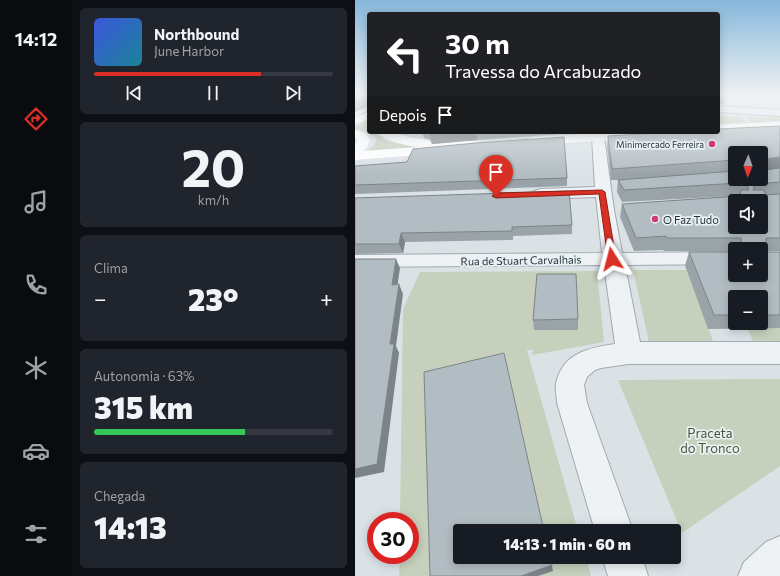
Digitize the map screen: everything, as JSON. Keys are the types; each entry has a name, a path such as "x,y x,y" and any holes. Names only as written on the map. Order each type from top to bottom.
{"main road":[{"path":"720,129 780,125"},
{"path":"355,134 362,137 364,140 361,146 355,150"},
{"path":"355,156 481,145 415,142 399,139 388,134"},
{"path":"525,142 630,134"}],"street":[{"path":"607,135 607,188 612,210 612,259 629,353"},
{"path":"523,195 607,188"},
{"name":"Rua de Stuart Carvalhais","path":"355,261 728,258"},
{"path":"611,524 572,403 570,384 575,371 586,361 629,353 780,353"},
{"path":"759,576 780,556"},
{"path":"624,564 628,576"}],"green space":[{"path":"367,121 367,132 355,130 355,126"},
{"path":"720,121 746,122 720,124"},
{"path":"750,121 780,121 780,121"},
{"path":"370,134 376,134 388,141 418,148 366,152 373,146 376,138"},
{"path":"633,270 686,270 713,341 649,342"},
{"path":"597,271 604,342 532,355 533,350 527,350 576,524 542,524 515,404 460,524 453,524 453,539 436,576 399,576 400,564 419,564 419,512 400,512 403,309 420,272"},
{"path":"735,282 760,282 765,290 735,290"},
{"path":"768,296 780,317 780,341 753,341 748,330 768,330"},
{"name":"Praceta do Tronco","path":"780,379 780,466 682,533 681,524 678,524 618,380"},
{"path":"552,564 588,564 591,576 538,576 553,570"}],"building":[{"path":"780,126 780,157 768,159 768,146 728,146 728,161 612,169 608,136 640,134 720,134 720,129"},
{"path":"564,137 567,178 355,185 355,166 407,162 413,149"},
{"path":"780,168 780,182 768,183 768,170"},
{"path":"728,172 728,184 624,190 618,180"},
{"path":"747,186 754,186 753,190 764,190 766,194 740,194 741,190 749,190"},
{"path":"569,191 572,225 512,227 512,231 401,233 399,244 355,244 355,198"},
{"path":"780,194 780,238 766,238 766,242 741,242 741,238 667,238 666,236 636,238 622,204 728,197 728,234 768,234 768,195"},
{"path":"689,252 728,252 728,282 768,282 768,252 780,252 780,315 768,315 768,290 728,290 728,315 714,315"},
{"path":"355,259 396,259 392,285 399,284 390,344 394,344 377,464 355,469"},
{"path":"537,274 576,274 578,319 533,320"},
{"path":"504,353 542,524 453,524 453,564 552,565 521,576 430,576 424,372"}],"place":[{"name":"Minimercado Ferreira","path":"712,144"},
{"name":"O Faz Tudo","path":"655,219"}],"route":[{"path":"496,196 602,192 612,259"}]}
